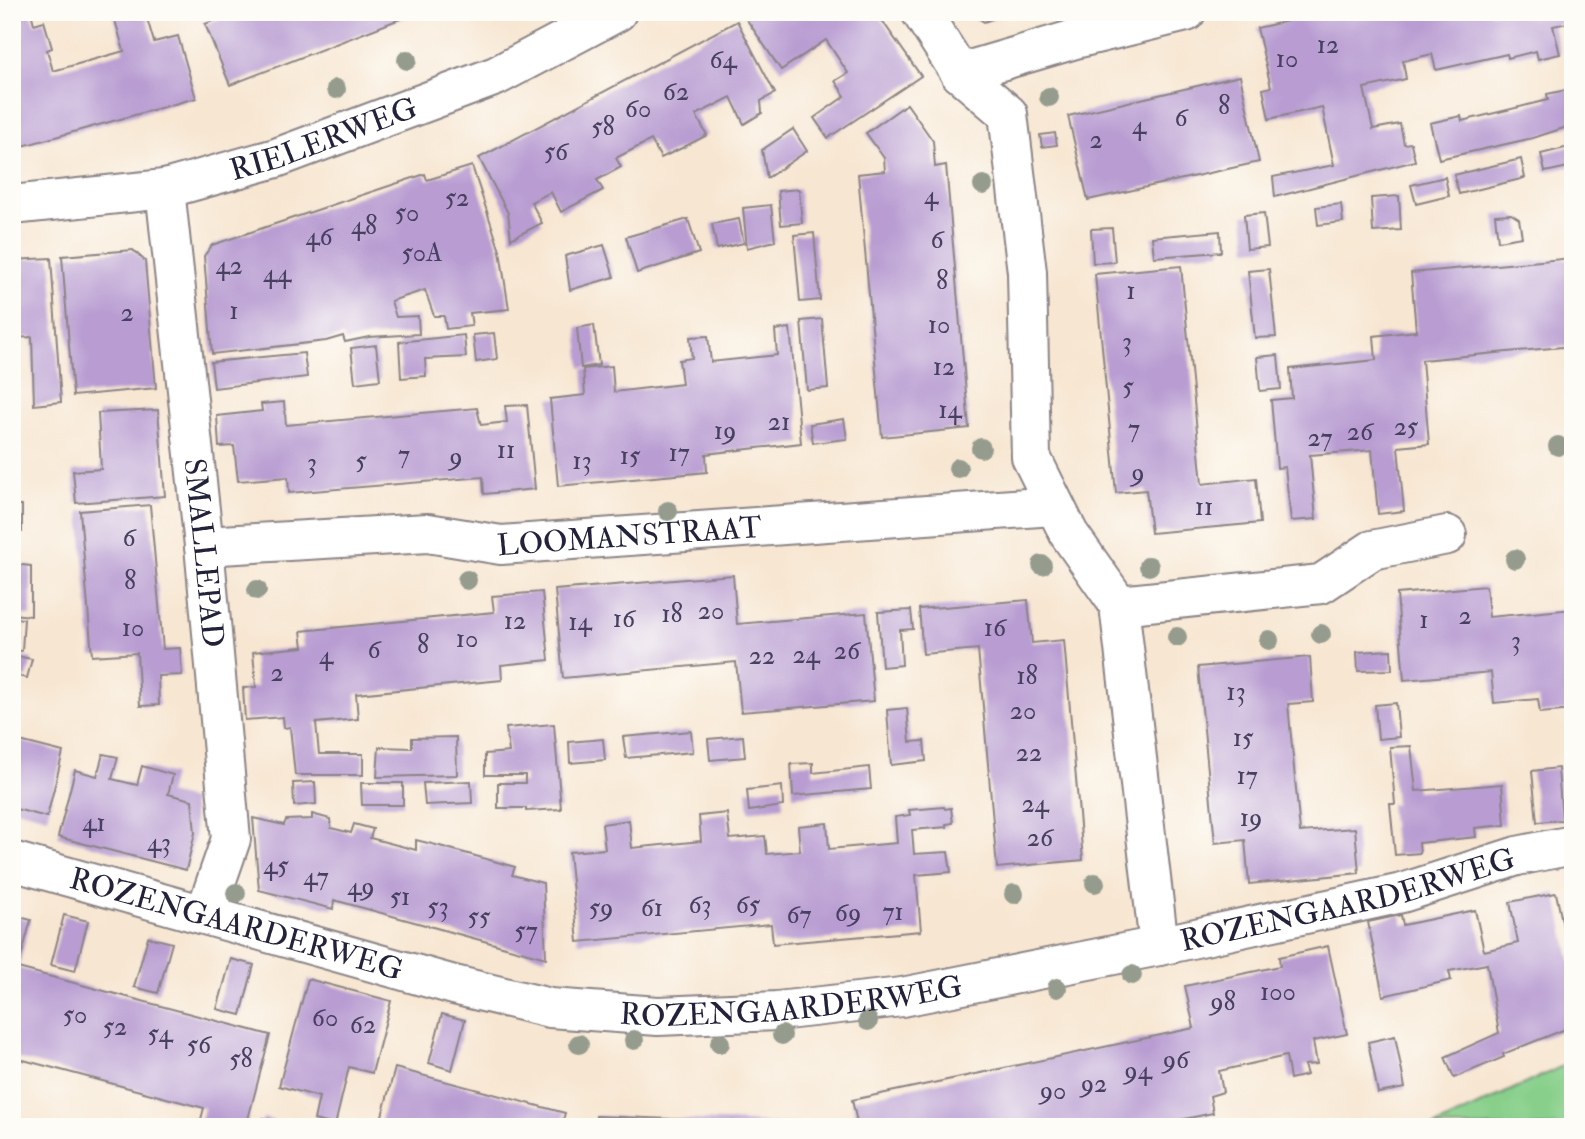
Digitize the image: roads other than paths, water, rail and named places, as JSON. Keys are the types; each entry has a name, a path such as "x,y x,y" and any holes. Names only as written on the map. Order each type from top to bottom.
{"street":[{"name":"RIELERWEG","path":"12,205 165,189 276,158 390,118 496,76 617,12"},
{"path":"921,12 960,73 1008,114 1027,272 1031,457 1069,534 1119,605 1159,946"},
{"path":"960,73 1075,39 1186,12"},
{"name":"SMALLEPAD","path":"165,189 204,546 231,839 205,914"},
{"name":"LOOMANSTRAAT","path":"204,546 428,533 501,545 1054,506"},
{"path":"1119,605 1321,583 1372,550 1447,535"},
{"name":"ROZENGAARDERWEG","path":"12,861 453,985 550,1008 658,1016 777,1011 902,997 1159,946 1402,893 1517,856 1573,845"}]}
